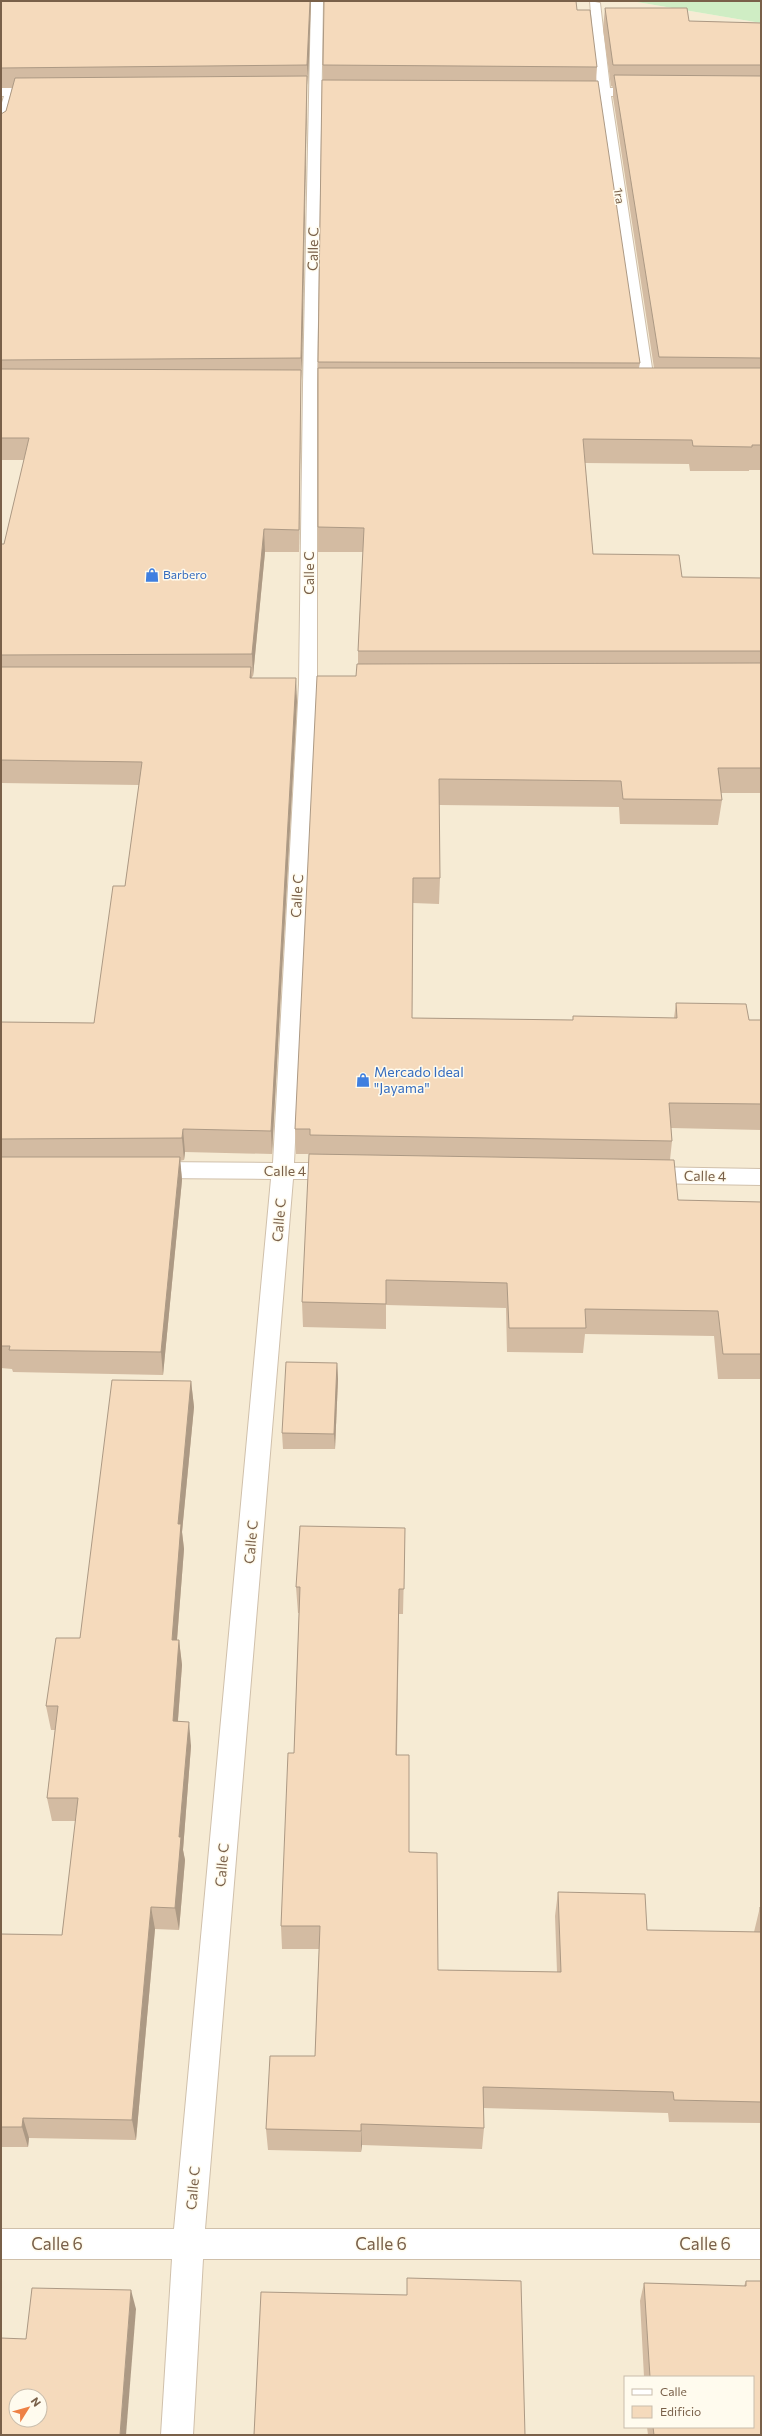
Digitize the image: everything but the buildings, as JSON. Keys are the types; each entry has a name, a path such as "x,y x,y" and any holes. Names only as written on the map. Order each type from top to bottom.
{"street":[{"name":"Calle C","path":"177,2435 188,2244 284,1170 308,684 310,385 314,90 317,1"},
{"name":"1ra","path":"594,3 604,92 648,388"},
{"path":"1,130 6,92 58,91"},
{"path":"556,92 659,92"},
{"path":"632,388 663,388"},
{"name":"Calle 4","path":"134,1170 355,1171"},
{"name":"Calle 4","path":"626,1175 761,1177"},
{"name":"Calle 6","path":"1,2244 761,2244"}],"shaded area":[{"path":"1,1 631,1 761,23 761,2435 1,2435"}],"green space":[{"path":"631,1 761,1 761,23"}],"place":[{"name":"Barbero","path":"152,575"},
{"name":"Mercado Ideal \"Jayama\"","path":"363,1080"}]}
